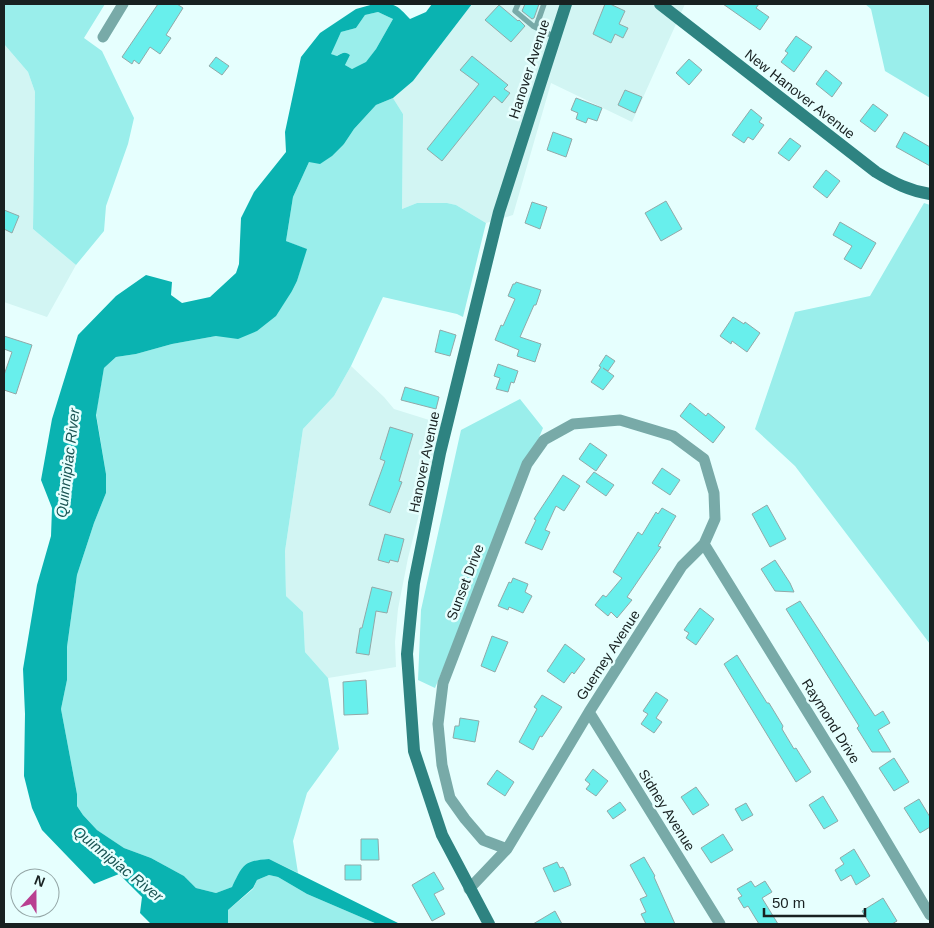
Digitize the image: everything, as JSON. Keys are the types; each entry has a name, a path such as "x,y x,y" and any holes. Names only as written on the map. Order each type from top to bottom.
{"main road":[{"name":"Hanover Avenue","path":"489,924 442,835 414,751 407,654 414,583 440,452 499,212 566,4"},
{"name":"New Hanover Avenue","path":"660,4 876,172 903,187 916,192 930,194"}],"street":[{"path":"103,37 123,4"},
{"name":"Sunset Drive","path":"507,849 483,840 450,798 442,765 438,724 443,683 528,464 544,440 573,424 620,420 673,436"},
{"name":"Guerney Avenue","path":"469,889 507,849 589,712 682,566 704,544 715,519 714,493 704,460 673,436"},
{"name":"Raymond Drive","path":"704,544 847,775 930,915"},
{"name":"Sidney Avenue","path":"589,712 720,924"}],"lane":[{"path":"518,4 515,11 536,27 555,37"},
{"path":"536,27 544,4"}],"shaded area":[{"path":"4,4 105,4 84,38 102,51 134,118 128,144 106,206 104,231 76,265 33,229 35,92 28,72 4,44"},
{"path":"472,4 685,4 632,122 551,83 513,215 486,223 456,205 447,203 417,203 402,209 403,114 393,98 413,81"},
{"path":"865,4 930,4 930,98 885,71 871,9"},
{"path":"378,12 393,19 366,63 352,69 345,65 350,55 345,53 337,56 330,54 341,32 356,28 365,15"},
{"path":"4,44 28,72 35,92 33,229 76,265 47,317 4,302"},
{"path":"393,98 403,114 402,209 417,203 447,203 456,205 486,223 463,317 383,297 351,366 334,396 303,429 285,551 286,596 303,612 305,652 328,678 339,749 307,793 293,841 298,873 269,859 239,873 232,887 216,893 196,888 184,876 151,858 124,848 97,830 77,806 77,794 61,709 67,680 67,647 77,575 106,493 106,474 96,413 104,368 116,357 216,336 292,291 297,281 306,249 286,241 293,197 309,162 344,144 354,129 376,105"},
{"path":"924,203 930,205 930,644 795,466 755,429 795,312 870,296"},
{"path":"351,366 394,409 442,424 408,558 398,609 395,642 396,667 328,678 305,652 303,612 286,596 285,551 303,429 334,396"},
{"path":"520,399 543,428 435,688 418,680 421,610 461,430"},
{"path":"269,875 278,877 307,894 377,924 228,924 228,910 253,889 257,880"}],"water":[{"name":"Quinnipiac River","path":"374,4 391,5 398,7 410,19 426,12 432,4 472,4 413,81 393,98 376,105 332,156 320,164 309,162 293,197 286,241 307,249 297,281 276,316 257,331 238,339 216,336 172,344 136,354 116,357 104,368 96,415 106,474 106,493 77,575 67,647 67,680 61,709 77,794 77,806 97,830 124,848 151,858 184,876 196,888 216,893 232,887 242,869 249,863 269,859 400,924 377,924 307,894 278,877 269,875 257,880 253,888 228,910 228,924 151,924 140,913 142,897 119,874 94,884 42,830 32,808 24,776 25,714 23,669 37,585 51,536 52,508 41,480 52,419 78,335 116,296 146,275 172,282 171,295 182,303 210,297 236,273 239,264 241,218 254,192 286,152 285,132 301,57 320,33 356,9","holes":["378,12 393,19 376,49 366,62 352,69 345,65 350,55 345,53 337,56 331,54 341,32 356,28 365,15"]}],"building":[{"path":"158,4 177,4 183,8 166,35 171,38 160,54 150,47 139,64 134,60 132,64 122,57"},
{"path":"525,4 539,4 534,18 532,19 522,11"},
{"path":"605,4 610,4 625,11 619,24 628,28 623,38 615,34 611,43 593,34"},
{"path":"723,4 759,4 756,8 769,17 760,30"},
{"path":"499,5 525,26 511,42 485,20"},
{"path":"796,36 812,47 794,72 781,62 788,53 785,51"},
{"path":"472,56 508,85 504,89 510,93 502,103 494,96 442,161 427,149 479,84 460,70"},
{"path":"216,57 229,66 222,75 209,66"},
{"path":"689,59 702,70 689,85 676,73"},
{"path":"826,70 842,83 832,97 816,84"},
{"path":"625,90 642,97 635,113 618,105"},
{"path":"576,98 602,108 597,121 588,118 586,123 576,119 578,113 571,110"},
{"path":"873,104 888,115 875,132 860,121"},
{"path":"751,109 762,118 759,122 764,125 753,140 748,137 744,143 732,135"},
{"path":"553,132 572,139 566,157 547,150"},
{"path":"904,132 930,147 930,166 896,147"},
{"path":"790,138 801,146 789,161 778,153"},
{"path":"826,170 840,181 827,198 813,187"},
{"path":"666,201 682,229 661,241 645,213"},
{"path":"532,202 547,207 540,229 525,223"},
{"path":"4,210 19,216 12,233 4,229"},
{"path":"840,222 876,243 861,269 844,259 852,246 833,235"},
{"path":"516,282 541,290 536,305 534,305 520,337 541,344 535,362 517,356 519,350 495,340 515,299 508,296 513,284"},
{"path":"733,317 744,324 745,322 760,333 747,352 732,341 731,344 720,336"},
{"path":"440,330 456,335 450,356 435,352"},
{"path":"4,336 32,345 16,394 4,390 4,375 12,352 4,349"},
{"path":"606,355 615,361 608,371 603,368 614,376 603,390 591,382"},
{"path":"498,364 518,371 514,383 511,382 508,392 496,389 500,378 494,376"},
{"path":"405,387 439,397 436,409 401,400"},
{"path":"690,403 706,416 708,413 725,427 713,443 680,416"},
{"path":"390,427 413,434 399,481 402,482 390,513 369,505 385,461 380,459"},
{"path":"590,443 607,455 596,471 579,459"},
{"path":"662,468 680,480 670,495 652,483"},
{"path":"594,472 614,485 606,496 586,482"},
{"path":"563,475 580,486 564,511 556,506 545,530 550,532 542,550 525,543 536,520 534,519"},
{"path":"767,505 786,539 770,547 752,514"},
{"path":"662,508 676,516 658,546 661,547 627,597 632,600 617,618 611,612 608,616 595,605 603,595 606,597 622,578 613,572 638,532 642,535 656,512 658,514"},
{"path":"385,534 404,539 398,562 390,560 389,563 378,560"},
{"path":"775,560 794,592 775,591 761,569"},
{"path":"513,578 528,584 525,592 532,596 523,613 509,607 508,610 498,606 509,582 511,583"},
{"path":"372,587 392,592 387,613 376,611 369,655 356,653 360,628 362,628"},
{"path":"800,601 875,716 883,711 890,723 878,730 891,752 872,752 857,728 859,726 786,609"},
{"path":"700,608 714,619 696,645 686,638 689,633 684,630"},
{"path":"492,636 508,642 495,672 481,666"},
{"path":"565,644 585,659 574,674 572,672 564,683 547,671"},
{"path":"737,655 783,726 782,729 794,749 796,748 811,772 796,782 724,664"},
{"path":"366,680 368,714 344,715 343,682"},
{"path":"656,692 668,700 656,718 662,722 654,733 641,724 648,714 643,711"},
{"path":"542,695 562,707 542,737 540,736 533,750 519,742 537,709 534,707"},
{"path":"460,718 479,721 475,742 453,738 455,726 459,726"},
{"path":"894,758 909,782 894,791 879,768"},
{"path":"593,769 608,781 596,796 586,789 590,784 585,780"},
{"path":"497,770 514,782 505,796 487,784"},
{"path":"696,787 709,805 693,815 681,797"},
{"path":"823,796 838,821 824,829 809,805"},
{"path":"919,799 930,817 930,827 920,833 904,808"},
{"path":"620,802 626,810 613,819 607,811"},
{"path":"746,803 753,815 742,821 735,809"},
{"path":"723,834 733,850 711,863 701,848"},
{"path":"361,839 378,839 379,860 361,860"},
{"path":"854,849 870,876 856,885 851,875 841,881 835,870 844,864 840,858"},
{"path":"644,857 655,876 675,924 646,924 641,914 646,912 640,899 647,896 630,865"},
{"path":"557,862 560,868 563,867 571,885 554,892 543,868"},
{"path":"345,865 361,865 361,880 345,880"},
{"path":"434,872 444,889 434,894 445,914 432,921 412,885"},
{"path":"751,881 755,887 765,881 772,892 762,898 778,924 759,924 748,906 744,908 738,898 742,896 737,889"},
{"path":"883,898 897,921 892,924 870,924 862,911"},
{"path":"555,911 562,924 533,924"}]}
